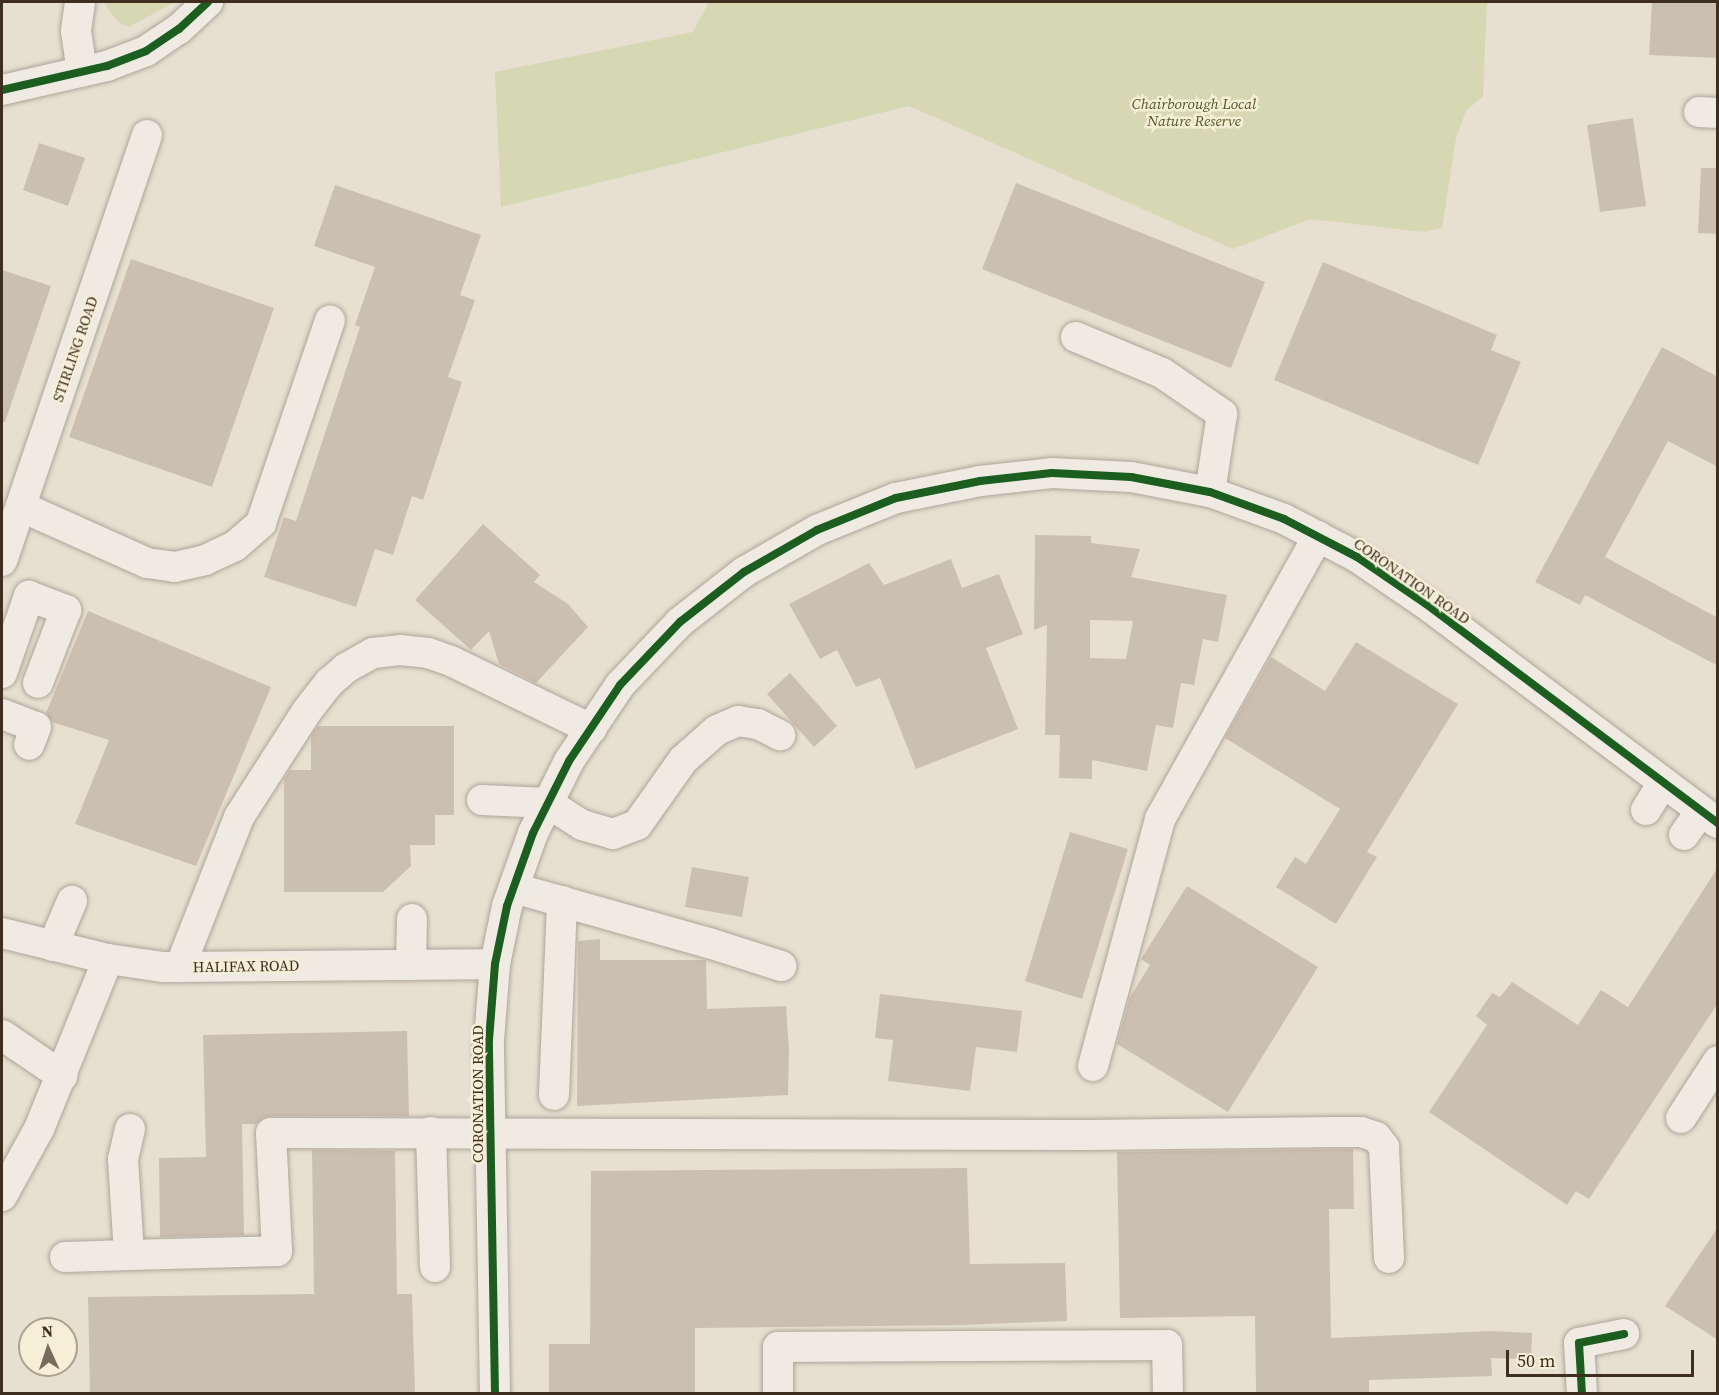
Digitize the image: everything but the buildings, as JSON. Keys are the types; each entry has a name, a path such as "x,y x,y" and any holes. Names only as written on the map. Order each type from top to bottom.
{"street":[{"path":"80,2 75,31 82,72"},
{"path":"2,90 106,66 146,51 179,29 208,2"},
{"name":"STIRLING ROAD","path":"2,561 13,518 147,135"},
{"path":"13,518 147,563 175,567 205,560 235,546 261,523 330,320"},
{"path":"1076,337 1162,374 1222,414 1210,492"},
{"name":"CORONATION ROAD","path":"495,1394 489,1040 495,964 514,888 533,833 569,761 620,685 680,622 744,572 817,530 896,498 980,481 1052,473 1131,477 1210,492 1284,519 1357,557 1426,604 1709,817"},
{"path":"1093,1066 1160,819 1318,536"},
{"path":"2,673 29,596 66,610 38,683"},
{"path":"180,967 239,817 307,711 330,682 346,668 373,653 400,650 428,653 451,661 591,729"},
{"path":"2,714 36,727 28,745"},
{"path":"482,800 548,803 582,825 613,834 637,825 683,760 717,730 738,721 758,724 780,735"},
{"path":"1646,810 1663,783"},
{"path":"1684,835 1709,817"},
{"path":"514,888 781,966"},
{"path":"53,946 72,901"},
{"path":"554,1095 562,901"},
{"path":"411,965 412,919"},
{"name":"HALIFAX ROAD","path":"2,933 143,966 495,964"},
{"path":"2,1196 39,1129 108,959"},
{"path":"2,1035 62,1076"},
{"path":"1681,1118 1718,1061"},
{"path":"129,1256 123,1159 130,1129"},
{"path":"431,1132 435,1268"},
{"path":"65,1257 277,1251 271,1133 1074,1135 1361,1132 1376,1137 1384,1147 1389,1258"},
{"path":"1582,1394 1580,1343 1624,1334"},
{"path":"778,1394 777,1347 1167,1345 1168,1394"}],"green space":[{"path":"103,2 175,2 129,27 118,22"},
{"name":"Chairborough Local Nature Reserve","path":"709,2 1487,2 1483,96 1466,111 1456,138 1442,228 1424,232 1310,219 1233,249 909,106 501,207 495,72 693,32"}],"cycle path":[{"path":"2,90 107,66 146,51 179,29 208,2"},
{"path":"495,1394 489,1040 495,964 507,906 533,833 569,761 620,685 680,622 744,572 817,530 896,498 980,481 1052,473 1131,477 1210,492 1284,519 1357,557 1426,604 1718,823"},
{"path":"1582,1394 1579,1343 1624,1334"}]}
